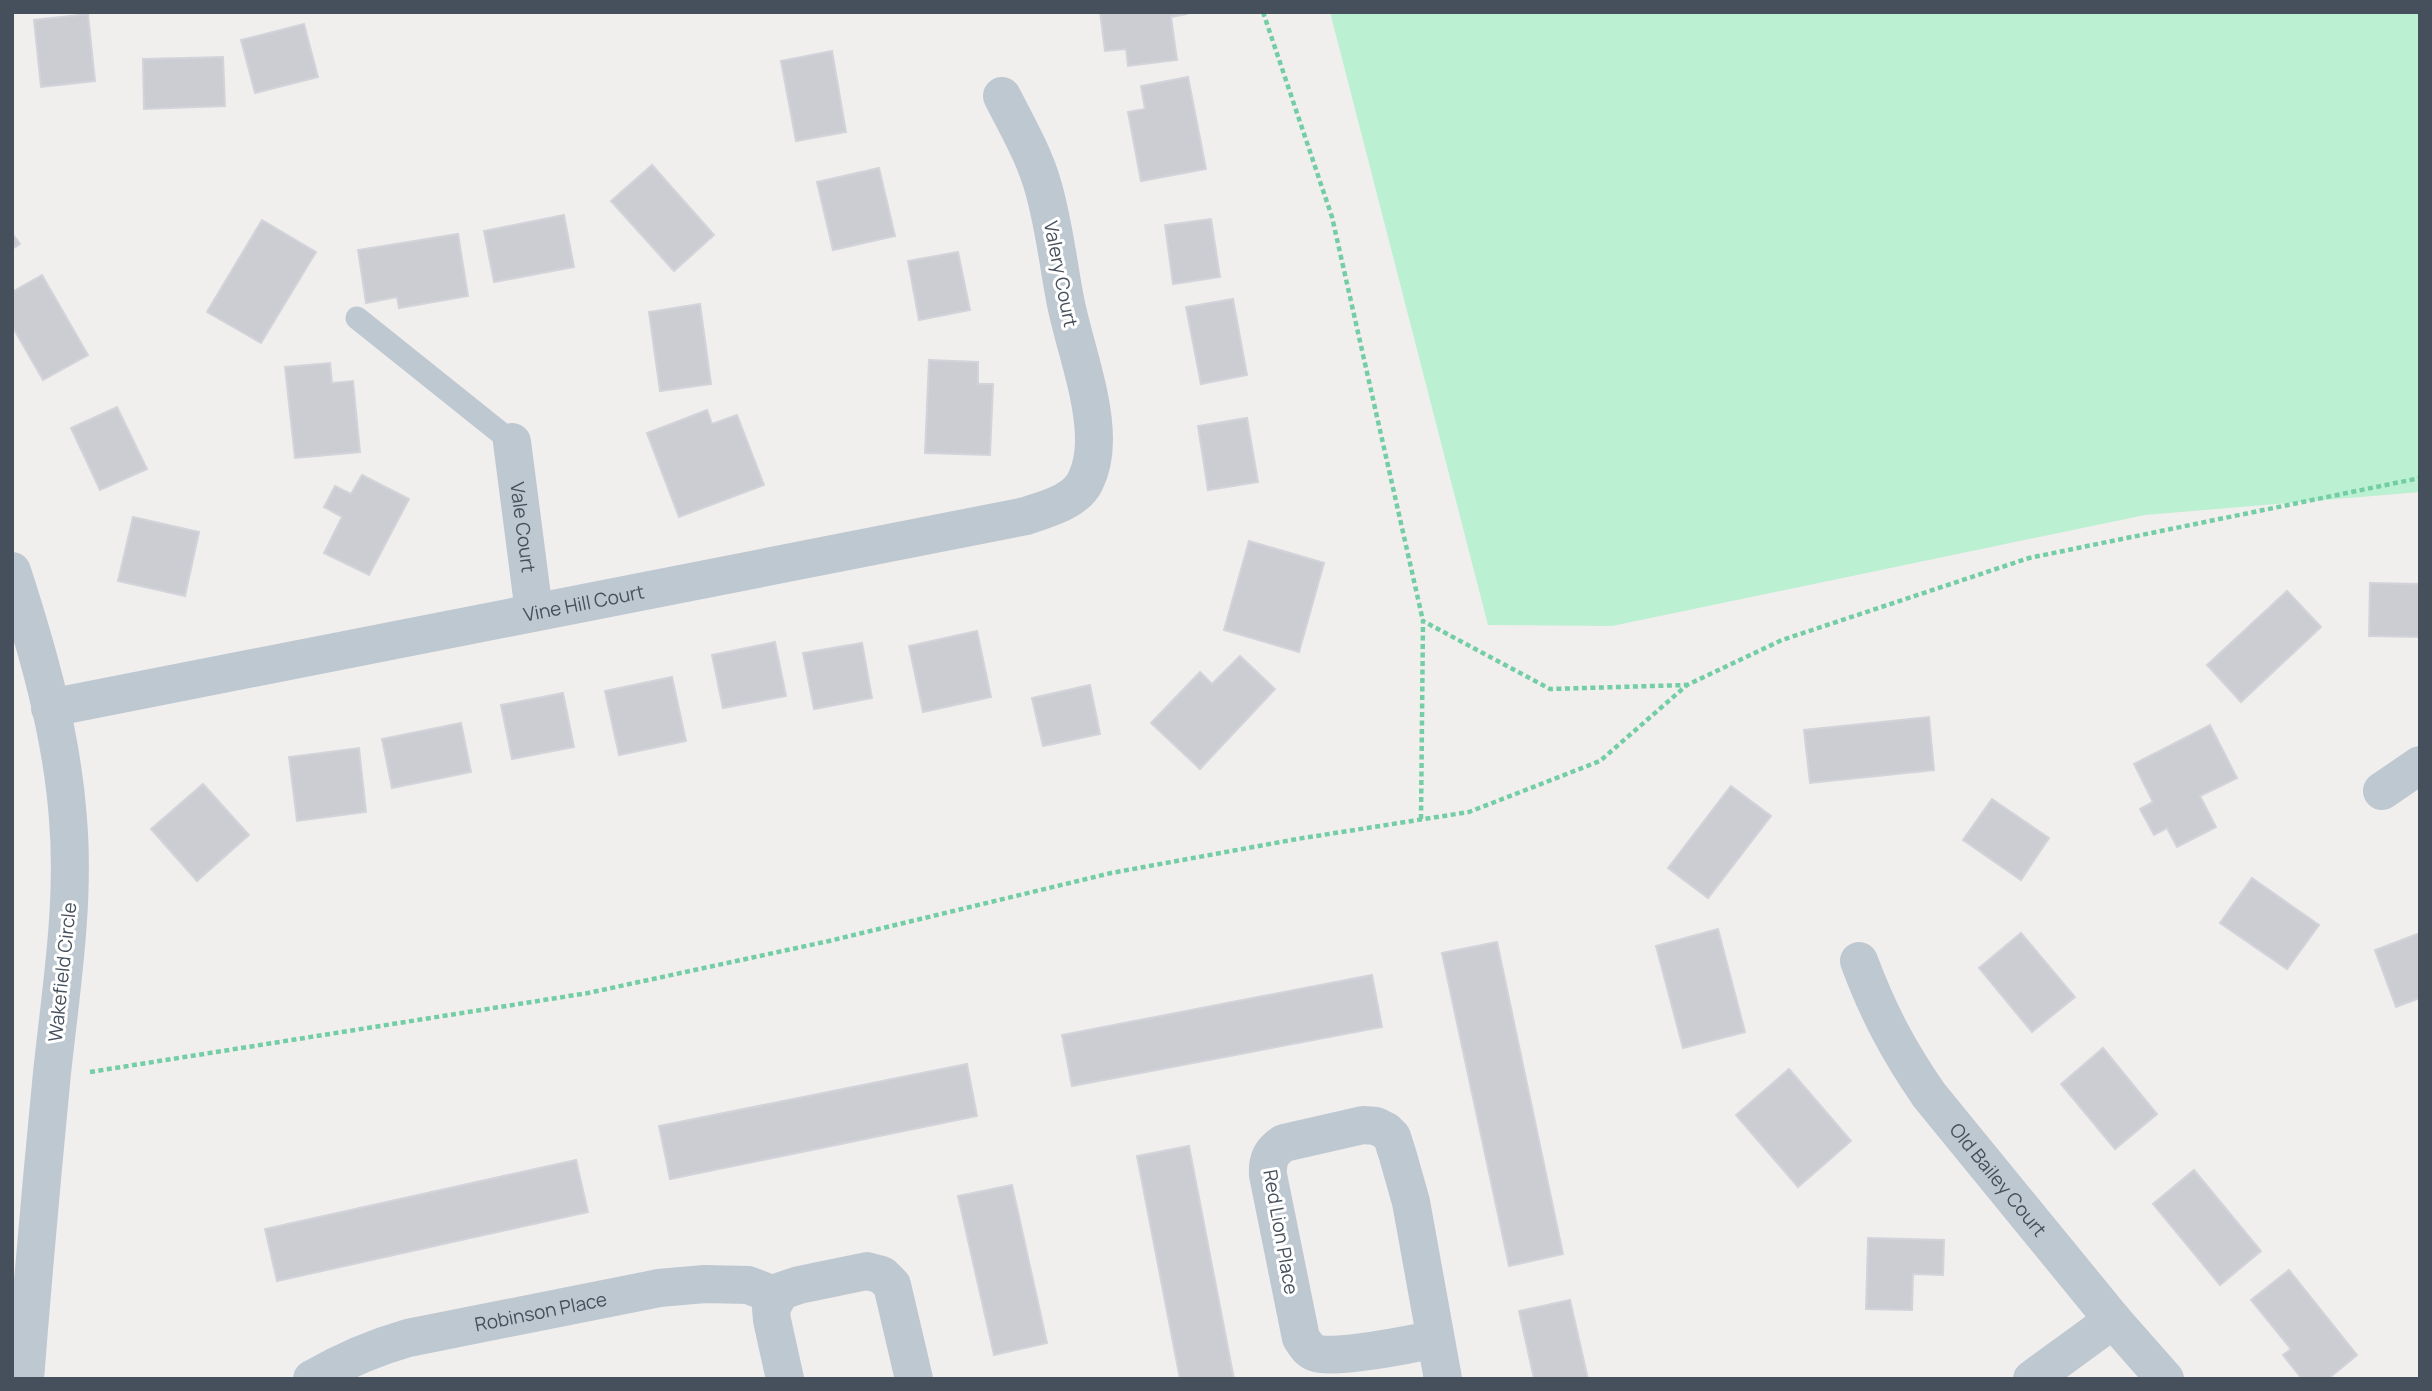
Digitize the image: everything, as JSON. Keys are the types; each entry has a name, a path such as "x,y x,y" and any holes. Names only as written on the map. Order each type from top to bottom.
{"street":[{"name":"Valery Court","path":"1002,96 1035,163 1043,186 1090,409 1094,439 1092,459"},
{"name":"Vale Court","path":"512,442 534,612"},
{"name":"Vine Hill Court","path":"50,708 1026,516 1057,505 1074,494 1085,483 1092,459"},
{"name":"Wakefield Circle","path":"12,571 30,625 61,763 68,818 71,885 25,1379"},
{"path":"2382,791 2420,765"},
{"name":"Old Bailey Court","path":"1859,961 1885,1026 1929,1095 2113,1320 2165,1379"},
{"name":"Red Lion Place","path":"1434,1339 1335,1354 1318,1354 1307,1348 1301,1338 1268,1175 1270,1156 1276,1148 1284,1143 1363,1125 1376,1126 1392,1138 1411,1202 1443,1379"},
{"path":"785,1379 772,1320 771,1308 777,1296 787,1288 867,1271 882,1275 889,1281 914,1379"},
{"name":"Robinson Place","path":"312,1379 374,1348 408,1338 659,1288 705,1284 748,1285 777,1296"},
{"path":"2032,1379 2113,1320"}],"lane":[{"path":"357,318 512,442"}],"path":[{"path":"1263,12 1332,217 1423,621 1422,820"},
{"path":"110,1069 588,993 830,940 1111,873 1297,839 1469,812 1600,761 1687,685 1782,640 2029,558 2420,478"},
{"path":"1423,621 1550,689 1687,685"}],"green space":[{"path":"1330,12 2420,12 2420,492 2145,515 1612,626 1488,625"}],"building":[{"path":"1100,12 1187,12 1171,17 1177,60 1128,66 1126,49 1105,51"},
{"path":"88,14 95,81 41,87 34,20"},
{"path":"304,24 318,77 255,93 241,40"},
{"path":"832,51 846,132 796,141 781,61"},
{"path":"223,57 225,106 144,109 143,59"},
{"path":"1188,77 1206,169 1141,181 1128,112 1145,109 1141,86"},
{"path":"652,165 714,235 674,271 611,201"},
{"path":"879,168 895,236 833,250 817,182"},
{"path":"564,215 574,267 494,282 484,231"},
{"path":"1211,219 1220,277 1173,284 1165,225"},
{"path":"262,220 316,252 261,343 207,312"},
{"path":"12,233 20,244 12,249"},
{"path":"458,234 468,296 399,308 397,297 366,303 358,250"},
{"path":"958,252 970,310 919,320 908,261"},
{"path":"42,275 88,355 43,380 12,326 12,292"},
{"path":"1233,299 1247,375 1201,384 1186,307"},
{"path":"700,304 711,384 660,391 649,312"},
{"path":"929,360 978,362 978,384 993,384 990,455 925,453"},
{"path":"330,363 332,383 353,381 360,452 295,458 285,367"},
{"path":"117,407 147,469 100,490 71,428"},
{"path":"707,410 712,424 737,415 764,485 679,517 647,433"},
{"path":"1247,418 1258,482 1208,490 1198,426"},
{"path":"362,475 409,499 369,575 324,553 342,517 324,507 335,486 351,494"},
{"path":"133,517 199,532 185,596 118,581"},
{"path":"1249,541 1324,563 1299,652 1224,630"},
{"path":"2370,583 2420,584 2420,637 2369,636"},
{"path":"2287,591 2321,627 2241,702 2207,665"},
{"path":"977,631 991,697 923,712 909,646"},
{"path":"775,642 786,696 723,708 712,655"},
{"path":"862,643 872,698 814,709 803,653"},
{"path":"1240,656 1275,689 1200,769 1151,723 1200,672 1212,684"},
{"path":"672,677 686,741 619,755 605,691"},
{"path":"1090,685 1100,734 1043,746 1032,698"},
{"path":"563,693 574,747 512,759 501,705"},
{"path":"1929,717 1934,770 1810,783 1804,730"},
{"path":"461,723 471,772 392,788 382,739"},
{"path":"2210,725 2237,778 2200,796 2216,827 2177,847 2167,828 2154,835 2140,809 2153,802 2134,764"},
{"path":"359,748 366,812 297,821 289,757"},
{"path":"203,784 249,835 197,881 151,829"},
{"path":"1731,786 1771,816 1708,898 1668,868"},
{"path":"1992,799 2049,838 2021,880 1963,840"},
{"path":"2252,878 2319,925 2287,969 2220,923"},
{"path":"1718,929 1745,1032 1683,1048 1656,946"},
{"path":"2021,933 2075,997 2032,1032 1979,968"},
{"path":"2420,933 2420,998 2396,1007 2375,950"},
{"path":"1497,942 1563,1254 1509,1266 1442,953"},
{"path":"1372,975 1382,1027 1072,1086 1062,1035"},
{"path":"2103,1048 2157,1114 2115,1149 2061,1084"},
{"path":"967,1064 977,1116 670,1179 659,1126"},
{"path":"1789,1069 1851,1141 1798,1187 1736,1115"},
{"path":"1189,1146 1234,1379 1180,1379 1137,1156"},
{"path":"576,1160 588,1212 277,1281 265,1229"},
{"path":"2194,1170 2261,1251 2220,1285 2153,1204"},
{"path":"1012,1185 1047,1343 994,1355 958,1196"},
{"path":"1868,1238 1944,1240 1943,1275 1913,1274 1912,1310 1866,1309"},
{"path":"2289,1270 2357,1355 2328,1379 2302,1379 2283,1355 2291,1349 2251,1300"},
{"path":"1570,1300 1588,1379 1534,1379 1519,1311"}]}
